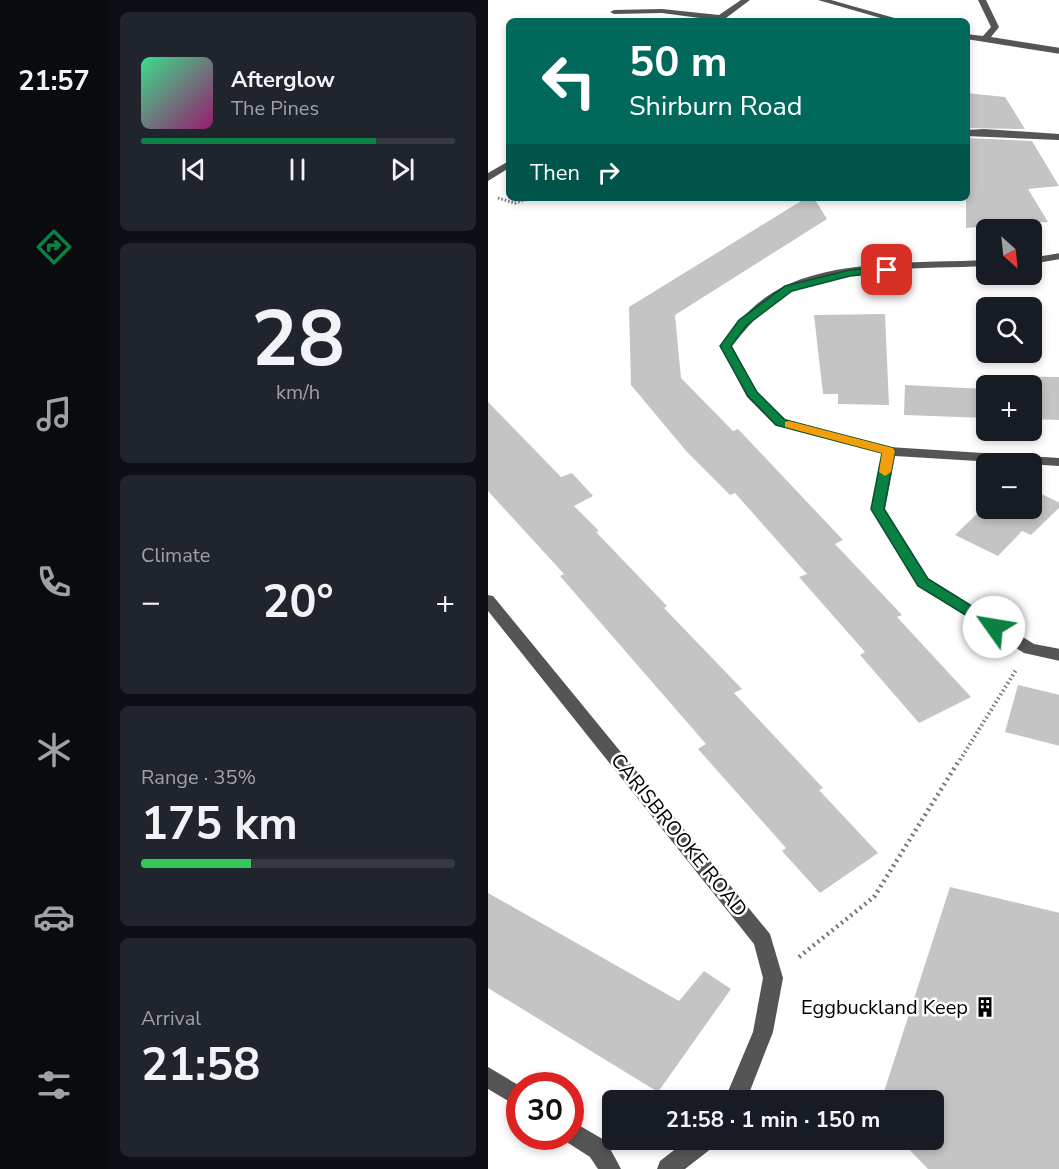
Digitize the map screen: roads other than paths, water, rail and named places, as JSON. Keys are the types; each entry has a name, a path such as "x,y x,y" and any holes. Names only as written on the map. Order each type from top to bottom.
{"street":[{"path":"720,18 746,0"},
{"path":"822,0 890,18"},
{"path":"982,0 995,27 985,39"},
{"path":"614,12 662,11 712,18"},
{"path":"970,37 1060,51"},
{"path":"970,133 1060,137"},
{"path":"488,178 506,166"},
{"path":"1042,259 1060,256"},
{"path":"976,264 850,273 789,289 743,322 726,346 752,394 780,422 889,451 1060,462"},
{"path":"889,451 878,509 923,582 1030,649 1060,655"},
{"name":"CARISBROOKE ROAD","path":"488,600 763,940 773,978 762,1032 739,1090"},
{"path":"488,1077 506,1089"},
{"path":"584,1140 598,1149 610,1169"},
{"path":"668,1169 692,1150"}],"place":[{"name":"Eggbuckland Keep","path":"985,1007"}]}
